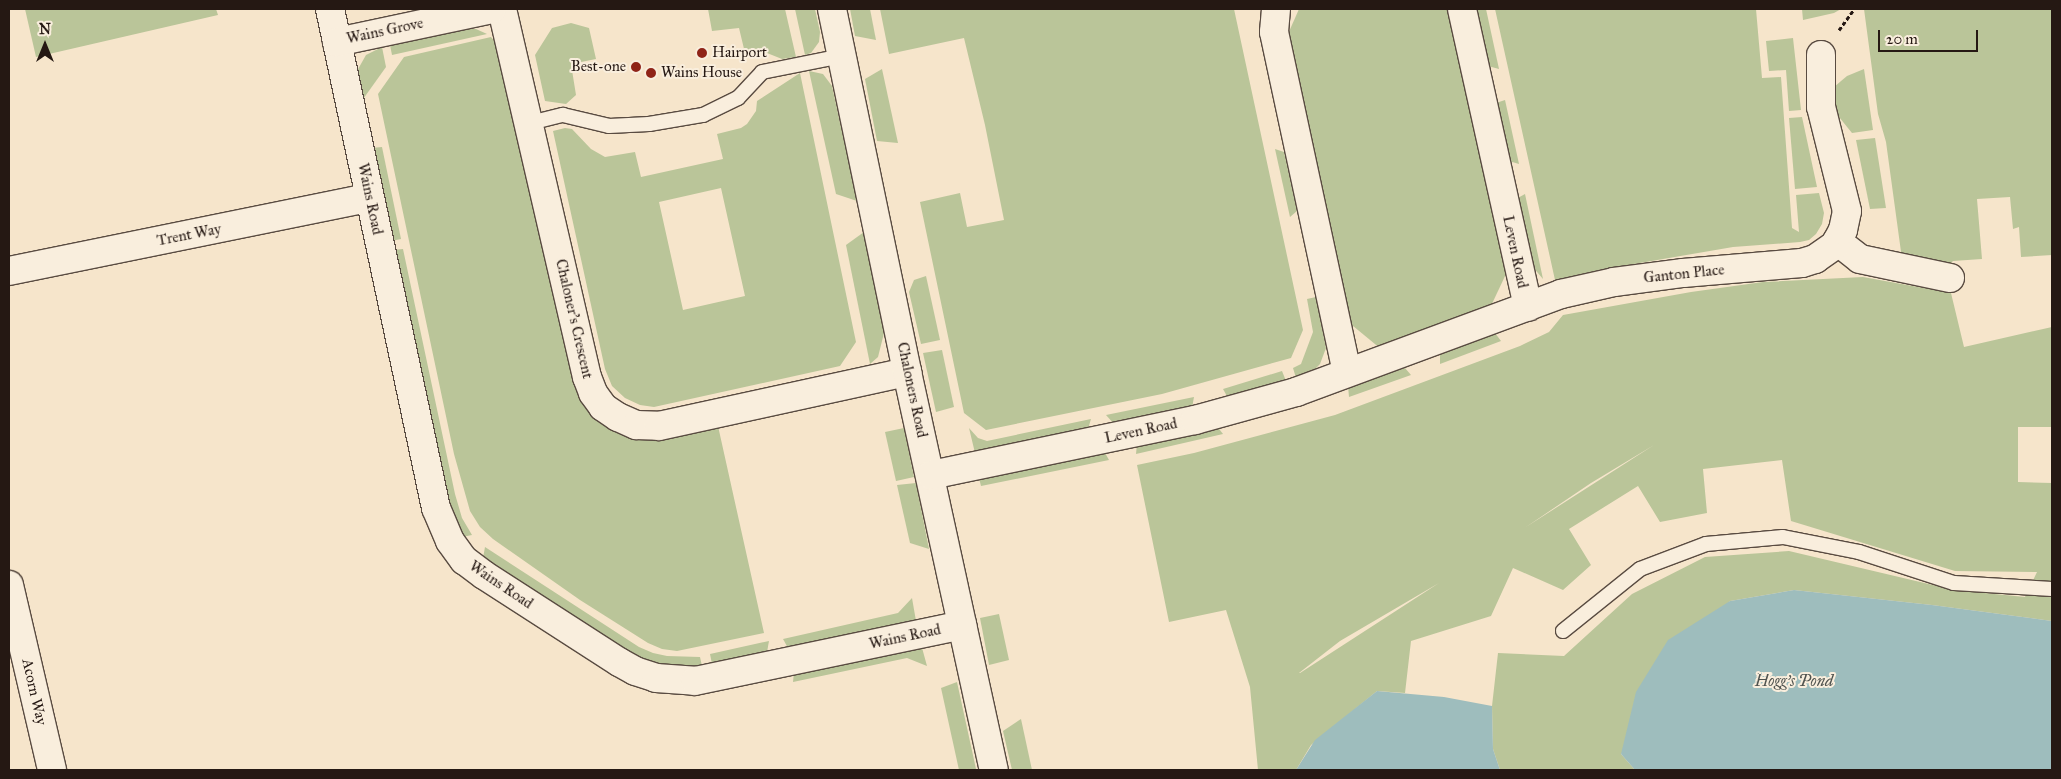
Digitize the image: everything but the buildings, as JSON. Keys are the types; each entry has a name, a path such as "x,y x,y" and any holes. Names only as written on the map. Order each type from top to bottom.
{"street":[{"name":"Wains Road","path":"330,9 436,508 450,541 464,560 484,575 635,671 656,678 694,680 962,625"},
{"name":"Wains Grove","path":"337,42 492,9"},
{"name":"Chaloner's Crescent","path":"502,9 530,123 586,377 593,393 603,407 618,417 636,425 660,426 907,372"},
{"name":"Chaloners Road","path":"832,9 907,372 994,770"},
{"path":"1276,9 1274,32 1347,372"},
{"name":"Leven Road","path":"931,475 1195,420 1296,392 1528,307 1462,9"},
{"path":"1821,54 1821,107 1847,211 1843,230 1837,241 1860,259 1950,278"},
{"name":"Trent Way","path":"9,271 369,198"},
{"name":"Ganton Place","path":"1528,307 1560,294 1614,282 1683,273 1802,263 1828,252 1837,241"},
{"name":"Acorn Way","path":"9,585 52,770"}],"lane":[{"path":"530,123 563,115 609,126 641,125 703,115 738,98 762,72 842,56"},
{"path":"1563,631 1640,568 1706,544 1783,537 1859,552 1954,583 2052,589"}],"green space":[{"path":"25,9 216,9 218,15 36,57"},
{"path":"708,9 785,9 796,57 782,59 762,51 745,53 739,28 712,31"},
{"path":"795,9 815,9 820,32 819,42 811,53 805,55"},
{"path":"850,9 870,9 876,40 855,36"},
{"path":"880,9 1234,9 1303,330 1291,358 1162,394 986,430 964,413 920,202 960,193 967,227 1004,220 985,125 964,38 889,54"},
{"path":"1299,9 1449,9 1506,274 1490,308 1381,349 1347,321 1288,34"},
{"path":"1476,9 1486,9 1499,69 1488,66"},
{"path":"1495,9 1756,9 1762,78 1781,77 1792,228 1799,232 1796,195 1819,193 1824,213 1822,224 1816,234 1809,240 1800,242 1733,247 1599,270 1555,280"},
{"path":"1802,9 1841,9 1834,13 1803,20"},
{"path":"1864,9 2052,9 2052,255 2021,257 2019,227 2013,229 2010,197 1977,199 1982,259 1953,261 1949,265 1902,259 1886,142 1878,114"},
{"path":"571,23 589,28 596,59 571,64 576,95 566,104 545,101 535,55 552,28"},
{"path":"462,29 476,29 487,34 392,55 390,45"},
{"path":"491,37 496,43 589,409 718,426 764,633 677,651 662,649 648,643 580,600 493,539 480,527 470,511 454,454 378,94 404,57"},
{"path":"1793,38 1801,110 1789,111 1786,70 1769,71 1766,41"},
{"path":"382,47 386,67 361,102 357,71 366,55"},
{"path":"882,69 898,143 877,141 865,79"},
{"path":"1864,69 1873,130 1852,133 1835,112 1834,87 1847,76"},
{"path":"809,71 823,74 832,86 857,201 836,194"},
{"path":"800,73 856,342 840,366 654,407 640,405 625,398 612,386 605,369 553,131 565,128 572,129 591,149 605,157 635,152 641,177 723,159 717,134 741,128 747,124 756,111 757,101","holes":["721,188 745,296 683,310 659,202"]},
{"path":"1505,100 1519,164 1509,161 1496,103"},
{"path":"1802,117 1817,187 1795,189 1789,118"},
{"path":"1875,138 1886,208 1870,209 1856,140"},
{"path":"382,147 401,239 391,241 371,148"},
{"path":"1275,149 1284,152 1297,211 1290,217"},
{"path":"1525,194 1543,279 1532,266 1516,199"},
{"path":"864,232 884,333 878,357 870,364 846,245"},
{"path":"403,249 455,494 462,518 472,535 462,537 448,505 393,250"},
{"path":"926,276 940,340 921,344 909,292 914,280"},
{"path":"1863,277 1951,293 1964,347 2052,327 2052,427 2018,427 2018,482 2052,483 2052,621 1932,605 1794,590 1730,601 1621,754 1635,770 1500,770 1493,749 1492,706 1498,653 1564,656 1632,594 1705,557 1789,551 1954,590 2025,597 2037,572 1955,571 1791,521 1782,460 1703,469 1707,513 1660,522 1638,486 1569,529 1591,565 1563,590 1513,568 1491,616 1411,641 1405,693 1377,691 1311,745 1296,770 1258,770 1250,687 1226,610 1169,622 1137,465 1194,453 1335,415 1520,346 1549,332 1563,315 1691,292 1763,282","holes":["1654,445 1526,527 1591,483","1439,583 1300,673 1299,673 1340,641"]},
{"path":"1316,297 1326,348 1320,364 1315,369 1296,378 1293,368 1301,364 1313,332 1307,299"},
{"path":"1495,333 1501,341 1440,364 1440,354"},
{"path":"942,350 954,407 936,412 923,353"},
{"path":"1405,368 1411,375 1349,397 1348,386"},
{"path":"1282,371 1286,381 1228,398 1223,389"},
{"path":"1194,397 1192,408 1114,424 1106,415"},
{"path":"1091,419 1088,429 975,453 969,428 978,438 987,441"},
{"path":"1216,425 1223,434 1136,454 1137,444"},
{"path":"904,428 914,477 896,481 885,432"},
{"path":"1104,451 1109,460 981,486 979,478"},
{"path":"916,483 929,549 910,543 897,485"},
{"path":"485,547 639,647 667,656 700,657 702,666 694,668 663,666 643,661 627,653 483,558"},
{"path":"912,598 916,621 788,648 783,639 898,613"},
{"path":"999,614 1009,660 989,665 980,618"},
{"path":"769,641 767,652 712,664 710,654"},
{"path":"921,644 927,666 907,658 793,682 794,672"},
{"path":"957,682 976,769 973,770 959,770 941,688"},
{"path":"1021,719 1032,770 1012,770 1003,731"}],"water":[{"name":"Hogg's Pond","path":"1794,590 1932,605 2052,621 2052,770 1635,770 1621,754 1636,692 1668,640 1730,601"},
{"path":"1377,691 1444,697 1492,706 1493,749 1500,770 1296,770 1315,740"}],"place":[{"name":"Hairport","path":"702,53"},
{"name":"Best-one","path":"636,67"},
{"name":"Wains House","path":"651,73"}]}
